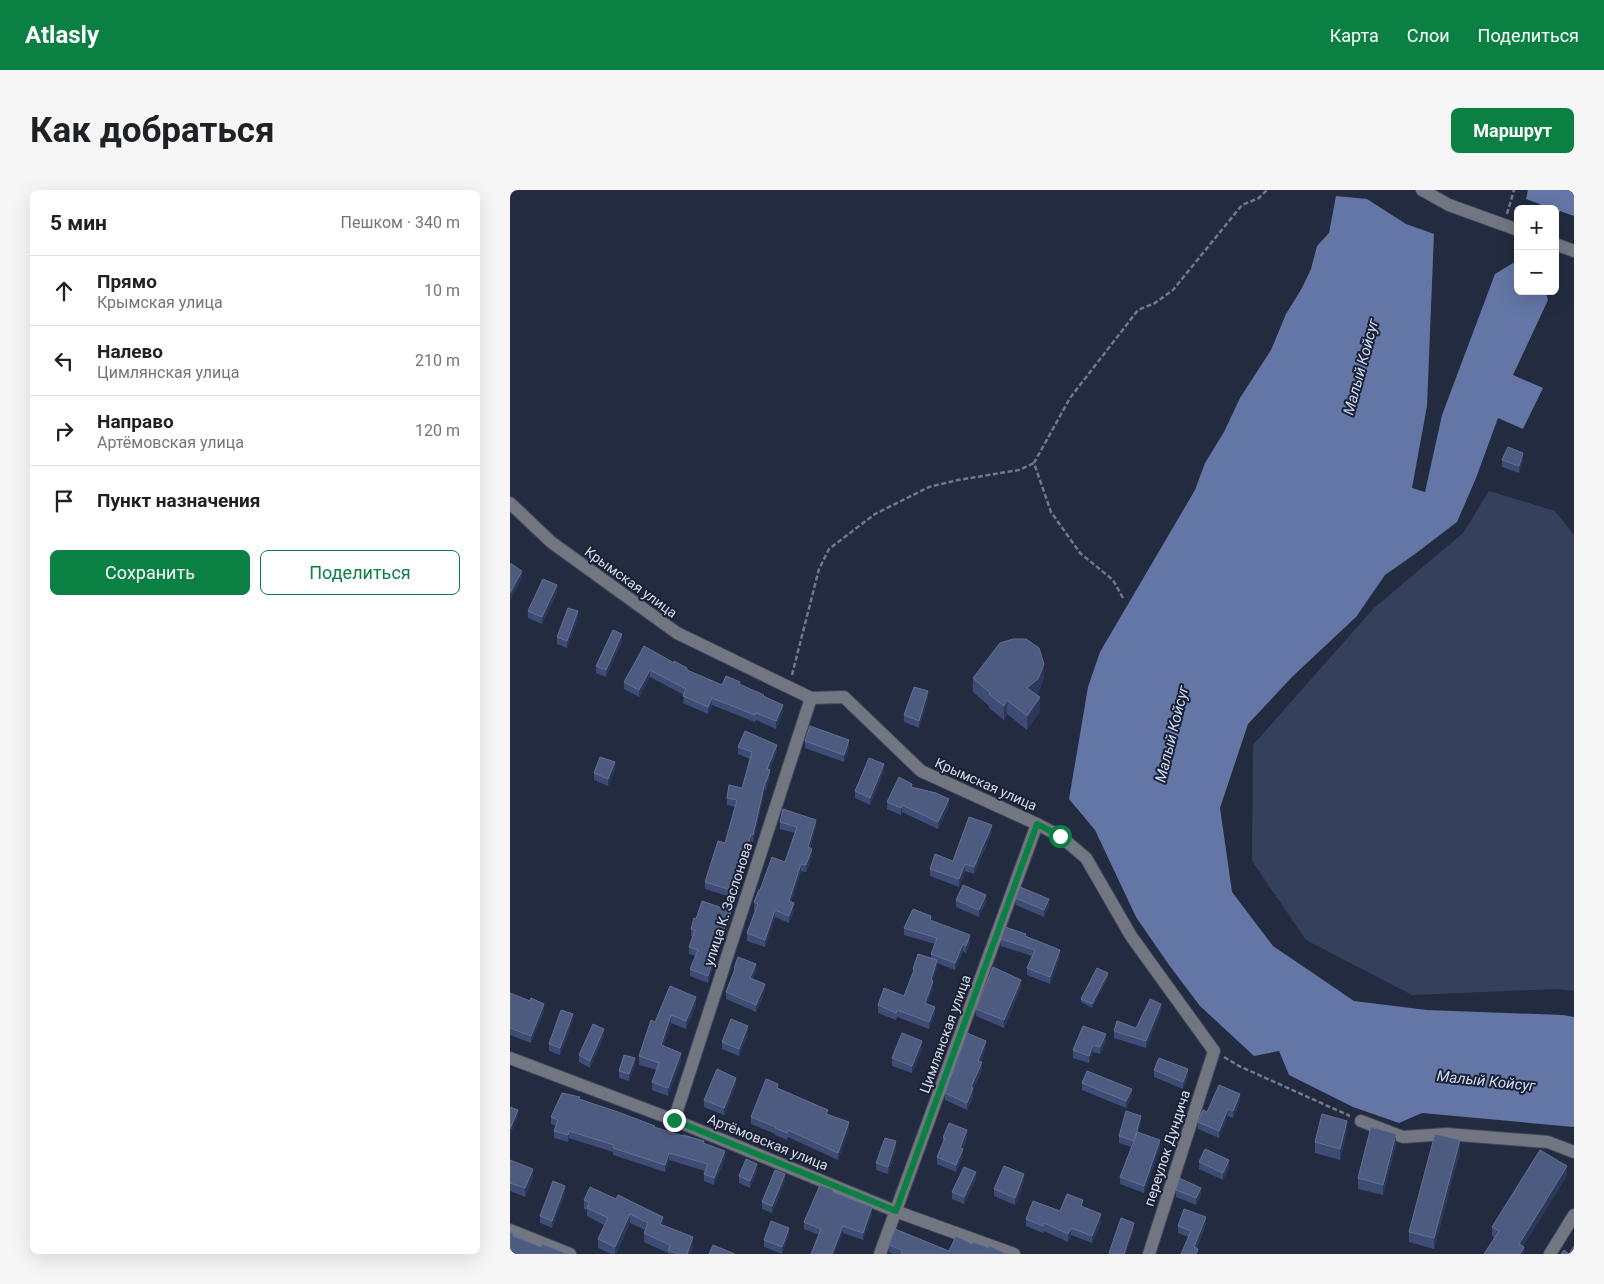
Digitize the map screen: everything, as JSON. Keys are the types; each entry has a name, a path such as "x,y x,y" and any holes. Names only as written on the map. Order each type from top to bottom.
{"street":[{"path":"1422,190 1449,205 1514,229"},
{"path":"1559,245 1574,251"},
{"name":"Крымская улица","path":"510,503 551,542 677,634 811,698 844,697 921,771 1060,836 1086,858 1131,936 1214,1051"},
{"name":"улица К. Заслонова","path":"674,1120 811,698"},
{"name":"Цимлянская улица","path":"880,1254 1037,824"},
{"name":"переулок Дундича","path":"1149,1254 1214,1051"},
{"name":"Артёмовская улица","path":"510,1058 674,1120 896,1211 1014,1254"},
{"path":"1361,1121 1403,1137 1446,1134 1548,1142 1574,1152"},
{"path":"1550,1254 1574,1215"},
{"path":"510,1230 570,1254"}],"path":[{"path":"790,687 819,569 829,549 875,514 929,487 1019,470 1034,463 1070,398 1138,310 1155,303 1173,290 1242,205 1259,198 1267,190"},
{"path":"1504,225 1514,190"},
{"path":"1034,463 1051,512 1080,553 1113,580 1123,598"},
{"path":"1214,1051 1239,1066 1361,1121"}],"shaded area":[{"path":"1489,491 1555,511 1574,535 1574,991 1556,989 1412,995 1306,940 1252,861 1253,745 1373,609 1463,533"}],"water":[{"path":"1528,190 1574,190 1574,216 1560,211 1559,213 1559,205 1540,205 1526,199"},
{"name":"Малый Койсуг","path":"1336,196 1367,199 1406,224 1434,234 1427,406 1412,488 1425,492 1442,415 1495,274 1514,262 1514,295 1546,295 1548,300 1513,375 1543,388 1523,429 1498,418 1476,478 1457,522 1385,575 1356,617 1293,676 1248,724 1220,808 1232,892 1273,946 1354,1001 1427,1010 1574,1017 1574,1127 1422,1113 1399,1123 1353,1107 1289,1075 1279,1051 1254,1056 1200,1006 1169,965 1136,917 1095,830 1069,799 1088,687 1100,652 1195,490 1205,463 1224,432 1240,398 1271,350 1286,314 1302,288 1311,269 1317,246 1329,233"}],"building":[{"path":"1508,447 1523,453 1519,466 1502,460"},
{"path":"510,563 522,571 510,593"},
{"path":"543,579 557,585 542,617 528,611"},
{"path":"568,608 578,611 567,641 557,637"},
{"path":"613,630 622,634 606,670 596,666"},
{"path":"1013,639 1026,639 1039,648 1044,664 1038,679 1027,688 1040,697 1027,716 1007,700 1004,706 973,678 1000,643"},
{"path":"644,646 687,668 687,670 722,685 726,676 783,705 776,721 712,698 708,707 683,696 686,689 650,670 639,690 624,682"},
{"path":"914,687 928,691 919,721 904,715"},
{"path":"810,726 849,740 844,755 805,741"},
{"path":"745,731 777,745 767,769 770,770 765,782 753,835 751,834 739,877 741,878 737,892 705,882 718,841 725,843 737,800 727,798 729,785 742,788 752,752 738,747"},
{"path":"600,757 615,762 608,779 594,773"},
{"path":"869,758 884,764 870,798 855,791"},
{"path":"899,777 912,784 911,787 936,793 949,799 938,822 902,805 901,808 887,802"},
{"path":"783,809 816,820 808,847 812,849 806,865 801,864 789,901 794,903 789,916 775,910 765,940 747,933 758,904 754,902 772,857 785,862 797,827 780,822"},
{"path":"969,817 992,825 974,867 965,864 959,879 930,869 935,854 953,861"},
{"path":"963,885 986,895 979,910 956,900"},
{"path":"1020,887 1049,899 1044,910 1016,898"},
{"path":"702,901 731,911 719,939 708,976 690,969 698,950 689,947 695,930 691,929"},
{"path":"913,909 931,916 930,920 970,935 966,946 963,944 955,963 931,954 937,938 904,928"},
{"path":"1005,927 1026,934 1025,936 1060,950 1050,977 1027,968 1035,950 1001,939"},
{"path":"918,954 937,960 931,980 933,981 925,1003 935,1007 929,1022 897,1010 896,1013 878,1005 884,988 904,996"},
{"path":"738,957 756,964 750,978 765,984 756,1005 726,992"},
{"path":"993,967 1021,980 1004,1020 976,1009"},
{"path":"1097,968 1108,973 1092,1004 1081,999"},
{"path":"670,986 696,997 686,1021 671,1015 661,1045 681,1053 668,1088 652,1082 659,1063 639,1056 651,1020 655,1022"},
{"path":"510,993 530,1001 531,998 544,1004 531,1036 510,1028"},
{"path":"1150,999 1161,1004 1146,1041 1114,1031 1117,1021 1136,1028"},
{"path":"561,1010 573,1014 560,1048 549,1044"},
{"path":"731,1019 748,1026 739,1049 722,1042"},
{"path":"593,1024 604,1029 590,1061 579,1055"},
{"path":"1083,1026 1106,1034 1100,1047 1093,1045 1089,1056 1073,1050"},
{"path":"902,1033 922,1041 912,1066 892,1058"},
{"path":"967,1033 986,1041 978,1061 982,1062 971,1087 973,1088 967,1103 945,1093"},
{"path":"624,1055 635,1058 629,1074 619,1071"},
{"path":"1159,1058 1188,1069 1183,1082 1154,1070"},
{"path":"717,1069 736,1078 724,1108 704,1100"},
{"path":"1087,1071 1132,1089 1126,1101 1082,1083"},
{"path":"766,1079 778,1084 777,1088 828,1110 826,1114 849,1122 838,1153 788,1130 787,1133 751,1117"},
{"path":"1219,1085 1240,1094 1233,1111 1228,1109 1219,1131 1198,1122 1203,1110 1207,1112"},
{"path":"562,1093 580,1097 579,1099 654,1127 704,1141 703,1143 725,1151 714,1178 704,1174 708,1164 669,1153 665,1165 613,1148 614,1145 569,1131 568,1135 554,1131 558,1120 551,1117"},
{"path":"510,1107 518,1110 510,1129"},
{"path":"1126,1111 1141,1116 1134,1141 1119,1136"},
{"path":"1322,1114 1347,1121 1340,1149 1315,1142"},
{"path":"949,1123 967,1130 960,1148 963,1149 956,1165 937,1157"},
{"path":"1371,1127 1396,1134 1383,1185 1358,1178"},
{"path":"1137,1132 1160,1140 1144,1186 1120,1177"},
{"path":"1435,1134 1460,1140 1434,1238 1409,1232"},
{"path":"885,1138 896,1141 888,1167 876,1163"},
{"path":"1205,1149 1229,1160 1223,1173 1199,1162"},
{"path":"1540,1150 1567,1166 1519,1244 1524,1247 1520,1254 1484,1254 1499,1231 1492,1227"},
{"path":"746,1159 757,1164 750,1181 739,1176"},
{"path":"510,1160 533,1169 525,1188 510,1183"},
{"path":"1004,1166 1024,1174 1015,1198 994,1189"},
{"path":"964,1167 976,1172 964,1197 952,1192"},
{"path":"775,1170 785,1174 772,1206 762,1202"},
{"path":"1179,1178 1201,1188 1196,1198 1176,1190"},
{"path":"553,1181 565,1186 552,1221 540,1216"},
{"path":"820,1185 872,1207 863,1233 843,1226 832,1254 811,1254 821,1229 804,1222"},
{"path":"590,1187 616,1199 618,1195 663,1217 660,1224 693,1237 687,1254 678,1254 668,1250 670,1245 644,1233 648,1223 630,1214 615,1247 598,1239 608,1218 587,1208 589,1202 584,1200"},
{"path":"1067,1194 1083,1200 1081,1206 1101,1214 1092,1236 1071,1228 1068,1234 1044,1223 1043,1226 1026,1219 1033,1201 1060,1211"},
{"path":"1184,1209 1206,1217 1194,1247 1198,1249 1196,1254 1181,1254 1191,1231 1178,1226"},
{"path":"1121,1218 1134,1223 1124,1254 1112,1254 1109,1253"},
{"path":"771,1221 789,1228 782,1247 764,1240"},
{"path":"895,1229 949,1251 956,1236 972,1244 973,1242 989,1248 989,1246 1007,1254 901,1254 902,1250 889,1245"},
{"path":"510,1232 513,1233 513,1236 541,1247 542,1244 567,1254 510,1254"},
{"path":"713,1245 735,1254 709,1254"},
{"path":"1574,1246 1574,1254 1569,1254"},
{"path":"1564,1250 1569,1254 1561,1254"}],"route":[{"path":"674,1120 896,1211 1037,824 1060,836"}]}
